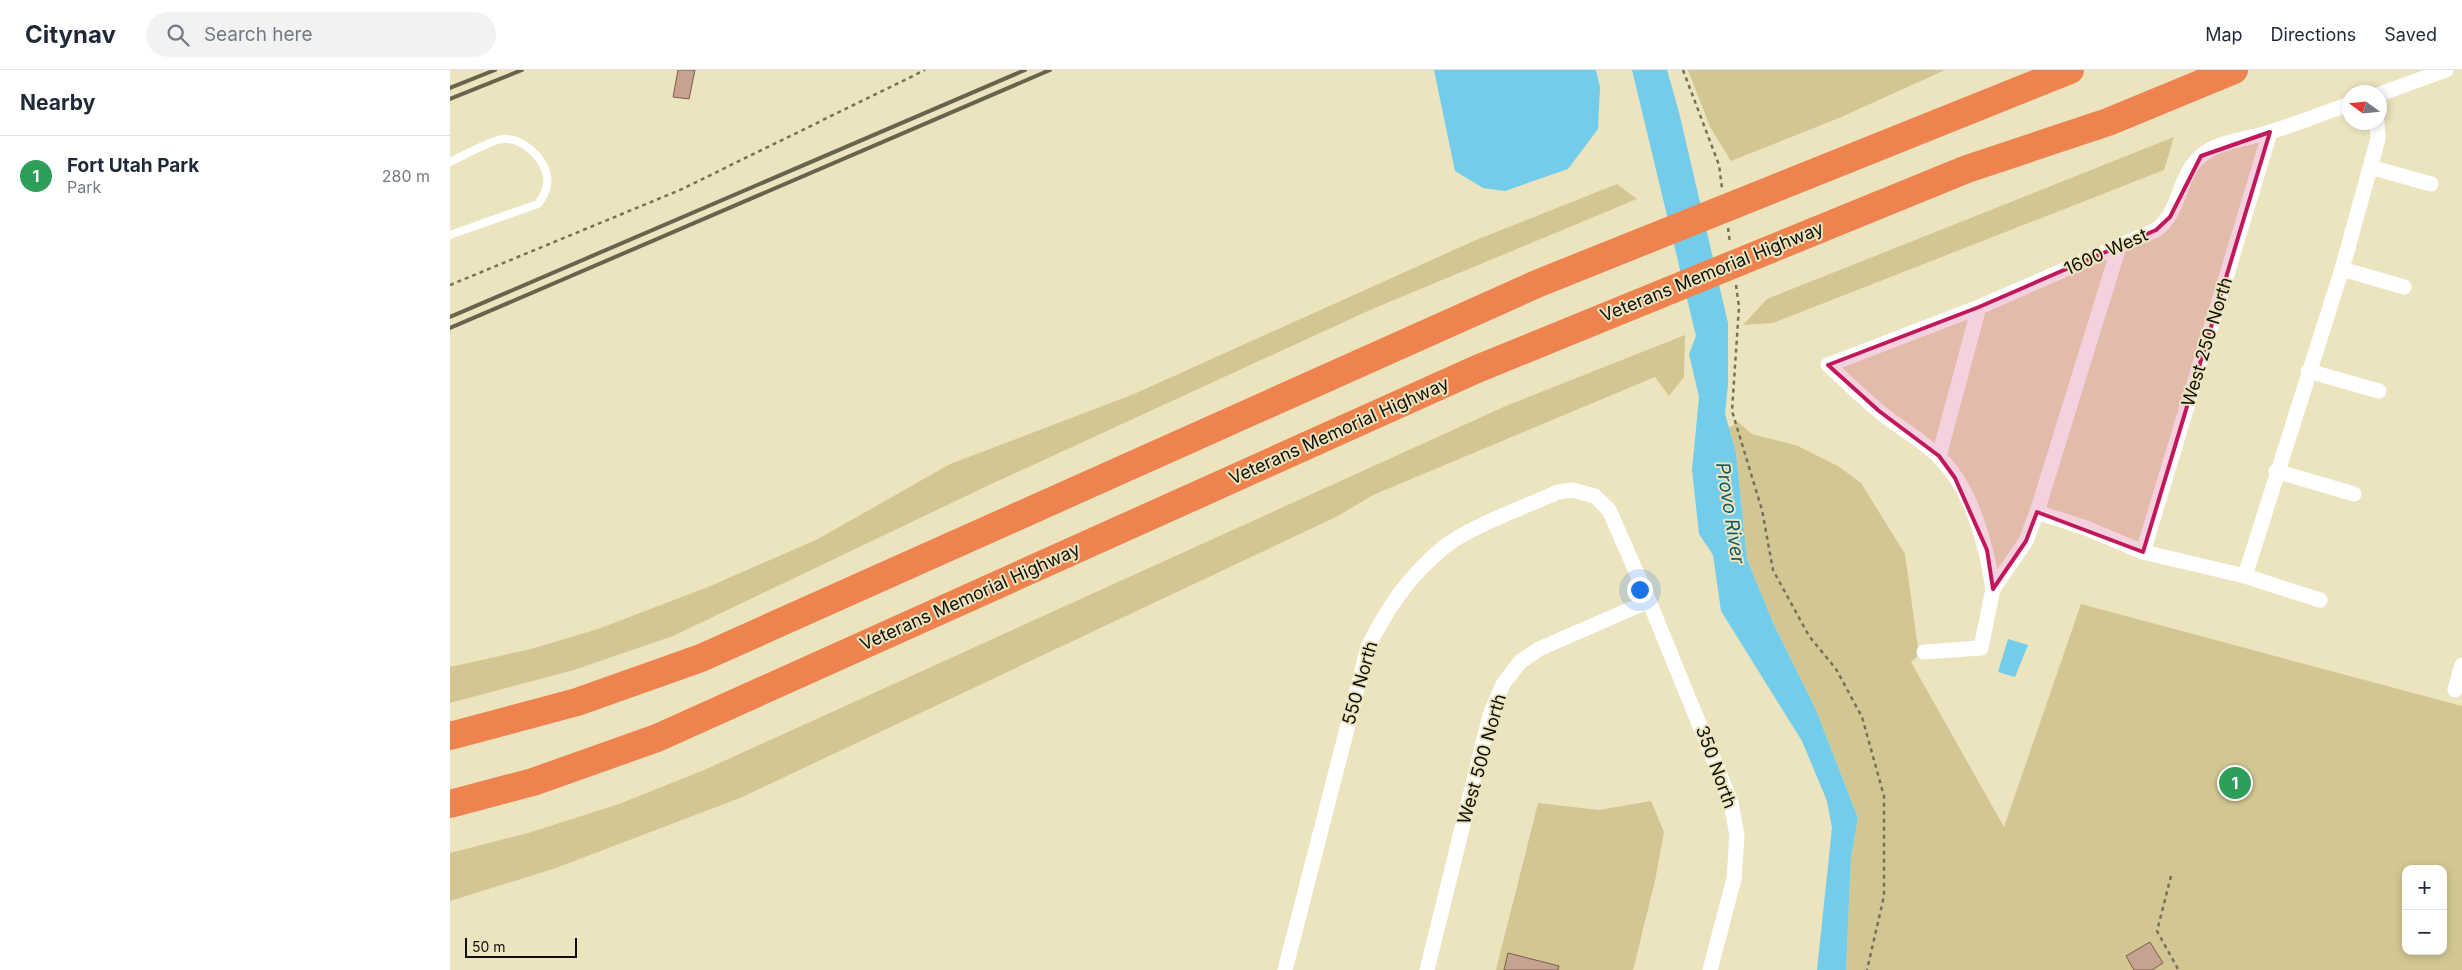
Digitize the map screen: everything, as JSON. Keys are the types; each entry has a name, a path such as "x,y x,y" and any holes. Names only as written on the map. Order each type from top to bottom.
{"highway":[{"path":"450,736 603,694 661,674 732,645 1438,326 1641,242 1736,196 2070,70"},
{"name":"Veterans Memorial Highway","path":"450,804 534,782 657,738 1477,369 1649,297 1743,252 1967,169 2108,122 2234,70"}],"street":[{"path":"2387,91 2446,70"},
{"name":"1600 West","path":"1939,456 1879,411 1828,365 1979,307 2119,247 2164,224 2170,216 2192,167 2201,156 2214,148 2270,132 2342,107"},
{"path":"2245,576 2276,472 2342,269 2378,139 2378,130"},
{"name":"West 250 North","path":"2143,552 2270,132"},
{"path":"2370,167 2431,184"},
{"path":"1993,589 2026,541 2037,512 2119,247"},
{"path":"2342,269 2404,287"},
{"path":"1924,652 1981,648 1993,589 1987,550 1972,508 1955,478 1939,456 1979,307"},
{"path":"2308,371 2380,391"},
{"path":"2276,472 2354,494"},
{"name":"550 North","path":"1285,970 1368,647 1386,611 1404,586 1444,547 1469,532 1558,492 1572,490 1595,496 1609,510 1649,601"},
{"path":"2037,512 2086,528 2143,552 2245,576 2320,600"},
{"name":"West 500 North","path":"1427,970 1490,715 1503,684 1520,662 1539,650 1649,601"},
{"name":"350 North","path":"1649,601 1732,802 1737,836 1734,879 1710,970"},
{"path":"2456,690 2462,665"}],"lane":[{"path":"450,162 503,138 522,143 534,153 547,174 547,185 544,196 538,204 450,235"}],"path":[{"path":"450,285 680,190 926,70"},
{"path":"1683,70 1719,165 1736,196"},
{"path":"1727,222 1743,252"},
{"path":"1735,279 1739,308 1732,411 1762,510 1773,570 1809,636 1836,668 1862,717 1884,796 1884,896 1867,970"},
{"path":"2171,876 2157,932 2178,969 2175,970"}],"highlighted area":[{"path":"2270,132 2143,552 2037,512 2026,541 1993,589 1987,550 1955,478 1939,456 1879,411 1828,365 1979,307 2156,230 2170,217 2201,156"}],"shaded area":[{"path":"1688,70 1945,70 1839,118 1731,161 1710,127"},
{"path":"2174,137 2164,170 1773,323 1743,325 1767,299"},
{"path":"1617,184 1637,199 1370,310 987,486 673,636 574,670 450,703 450,667 531,649 598,629 708,587 818,539 950,464 1134,394 1476,240"},
{"path":"1685,335 1684,377 1669,396 1655,377 1373,495 1336,517 740,798 553,869 450,901 450,853 528,833 619,804 704,770 1508,405"},
{"path":"1738,422 1752,434 1798,446 1838,466 1861,483 1905,554 1919,655 1911,662 2004,827 2081,604 2462,706 2462,970 1846,970 1851,858 1858,818 1816,710 1774,625 1747,559 1736,452 1729,428"},
{"path":"1651,801 1664,832 1655,881 1633,970 1496,970 1538,803 1599,810"}],"water":[{"path":"1434,70 1596,70 1600,87 1598,129 1568,169 1505,191 1483,188 1455,171"},
{"name":"Provo River","path":"1632,70 1667,70 1679,112 1728,323 1728,384 1725,414 1736,452 1747,559 1774,625 1816,710 1858,818 1851,858 1846,970 1817,970 1832,828 1827,801 1802,741 1721,611 1713,555 1699,534 1692,470 1699,397 1689,354 1696,336"},
{"path":"2008,639 2028,645 2015,677 1998,672"}],"building":[{"path":"678,70 695,70 689,99 673,97"},
{"path":"2150,942 2163,963 2152,970 2134,970 2126,956"},
{"path":"1508,953 1559,966 1558,970 1504,970"}],"railway":[{"path":"450,88 495,70"},
{"path":"450,99 522,70"},
{"path":"450,317 1025,70"},
{"path":"450,328 1050,70"}],"place":[{"name":"Fort Utah Park","path":"2235,783"}]}
